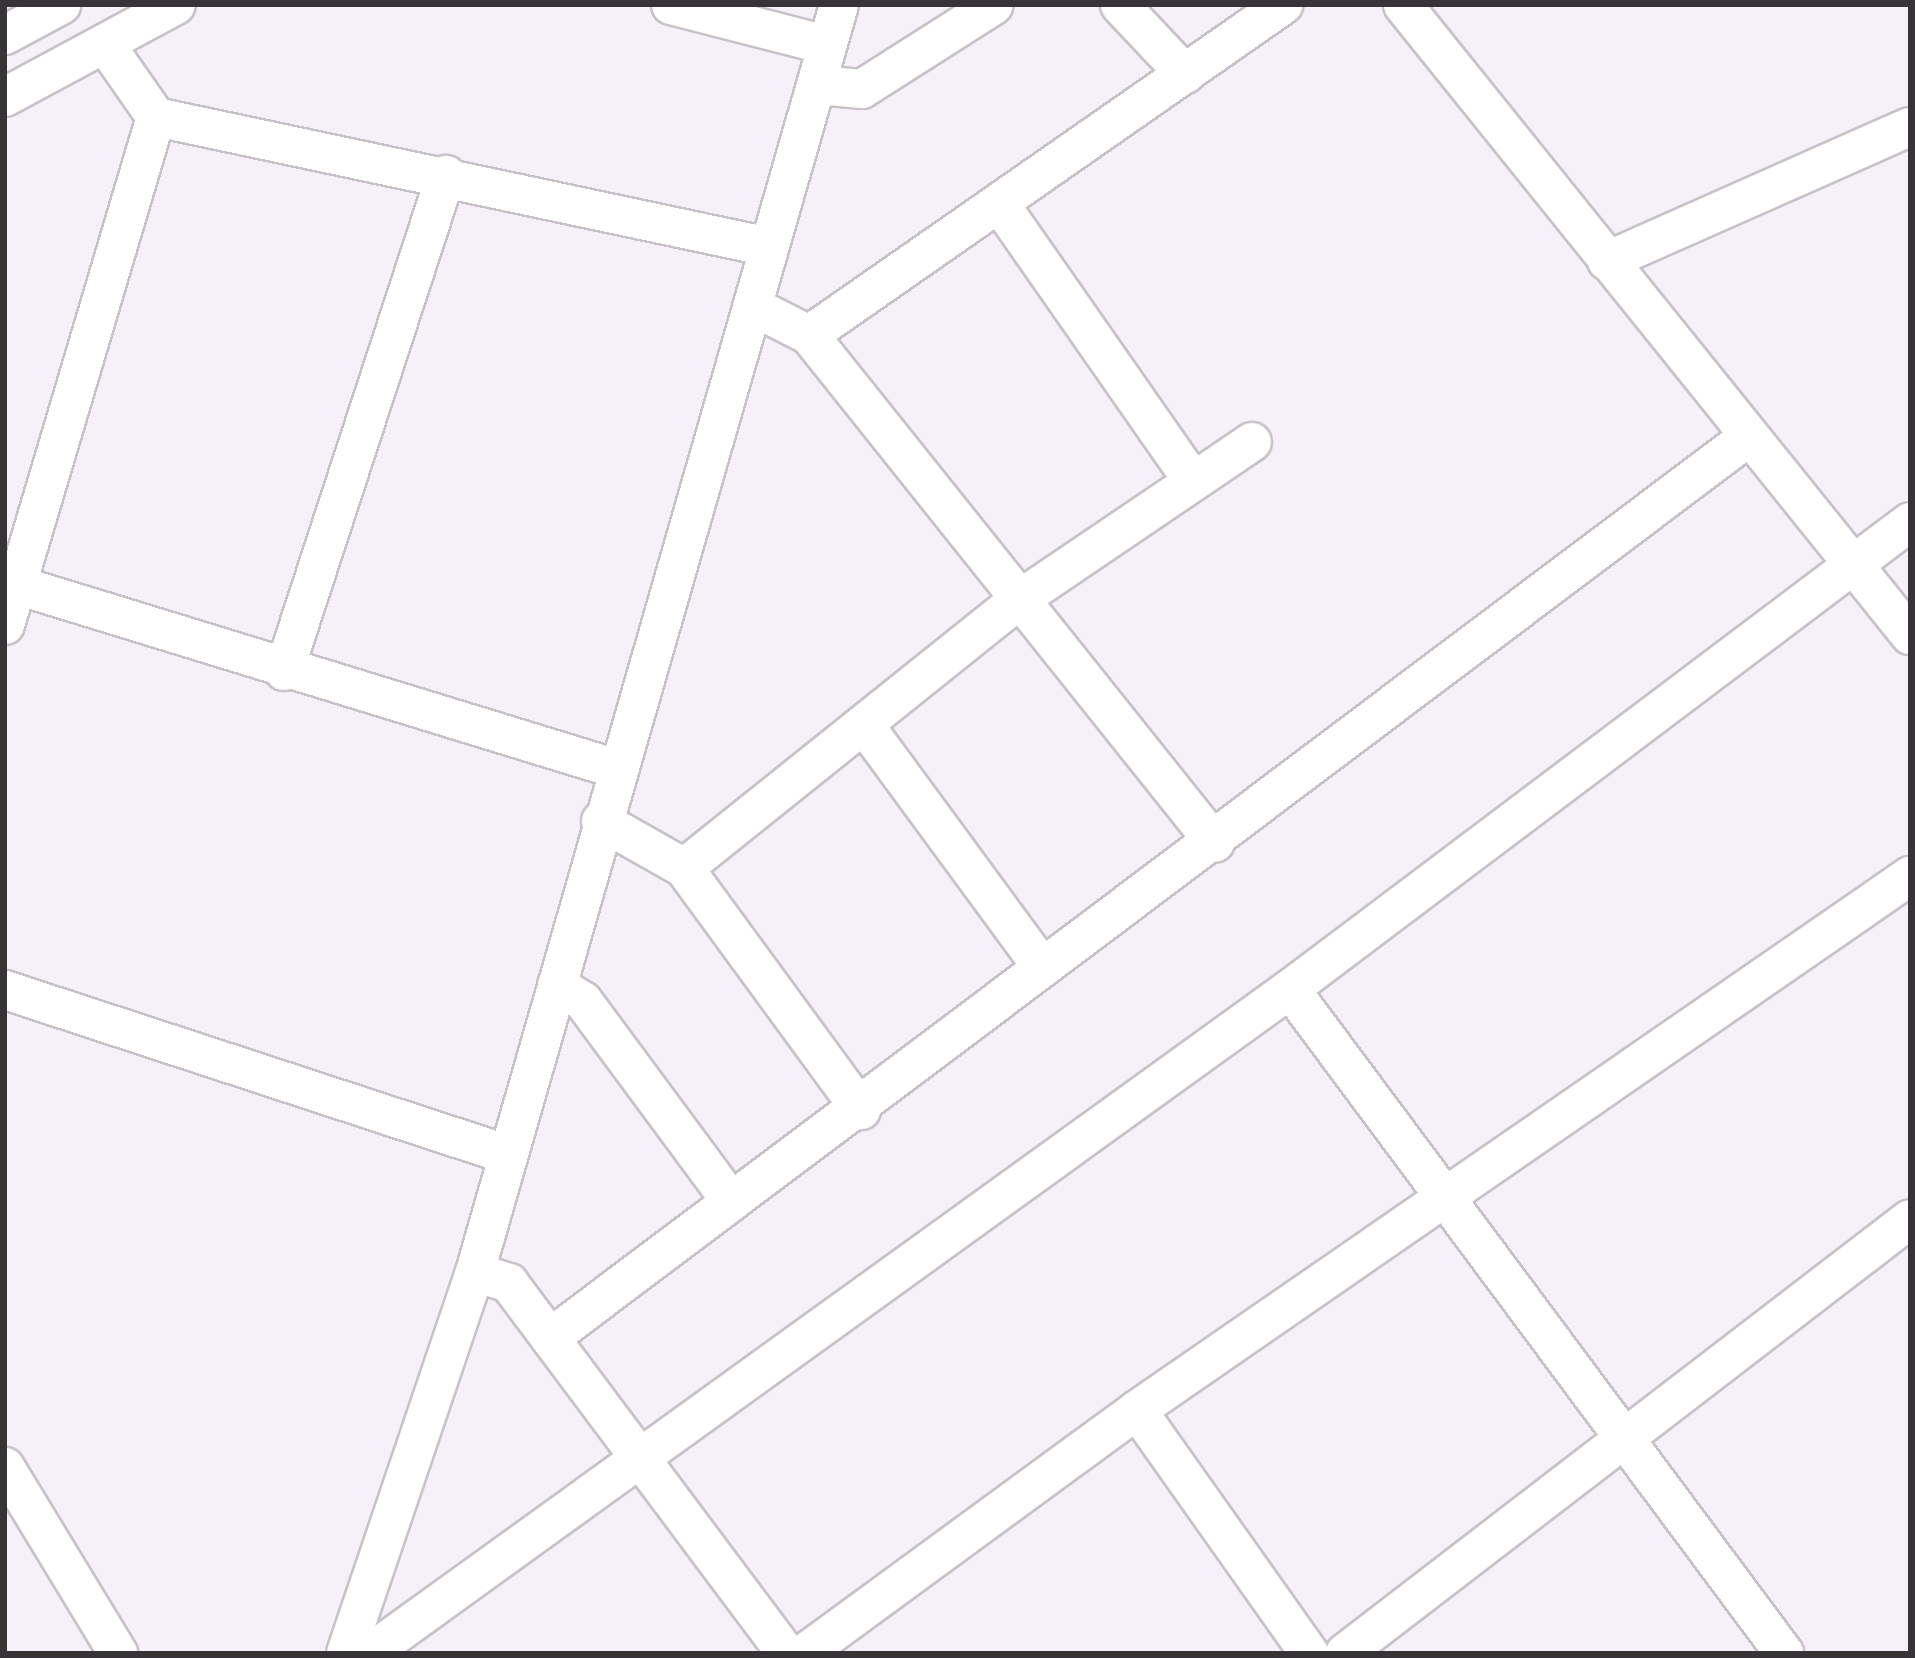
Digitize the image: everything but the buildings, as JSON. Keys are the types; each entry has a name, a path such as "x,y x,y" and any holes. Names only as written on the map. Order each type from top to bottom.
{"street":[{"path":"5,35 61,5"},
{"path":"5,97 176,5"},
{"path":"671,5 827,45"},
{"path":"346,1653 475,1272 601,821 754,307 839,5"},
{"path":"818,85 862,89 994,5"},
{"path":"1120,5 1185,74"},
{"path":"809,335 1283,5"},
{"path":"1402,5 1747,438 1910,635"},
{"path":"105,44 156,117 446,175 769,247"},
{"path":"5,625 156,117"},
{"path":"1607,261 1910,127"},
{"path":"284,671 446,175"},
{"path":"999,203 1193,481"},
{"path":"754,307 809,335 1215,843"},
{"path":"550,1338 729,1198 862,1110 1043,968 1215,843 1747,438"},
{"path":"684,868 865,726 1020,599 1252,442"},
{"path":"370,1653 642,1463 1290,989 1852,563 1910,522"},
{"path":"17,585 284,671 617,769"},
{"path":"865,726 1043,968"},
{"path":"601,821 684,868 862,1110"},
{"path":"805,1653 1137,1410 1910,876"},
{"path":"557,985 583,1001 729,1198"},
{"path":"1290,989 1624,1434 1783,1653"},
{"path":"5,990 509,1155"},
{"path":"1345,1653 1624,1434 1910,1220"},
{"path":"475,1272 509,1283 786,1653"},
{"path":"1137,1410 1309,1653"},
{"path":"5,1467 118,1653"}]}
